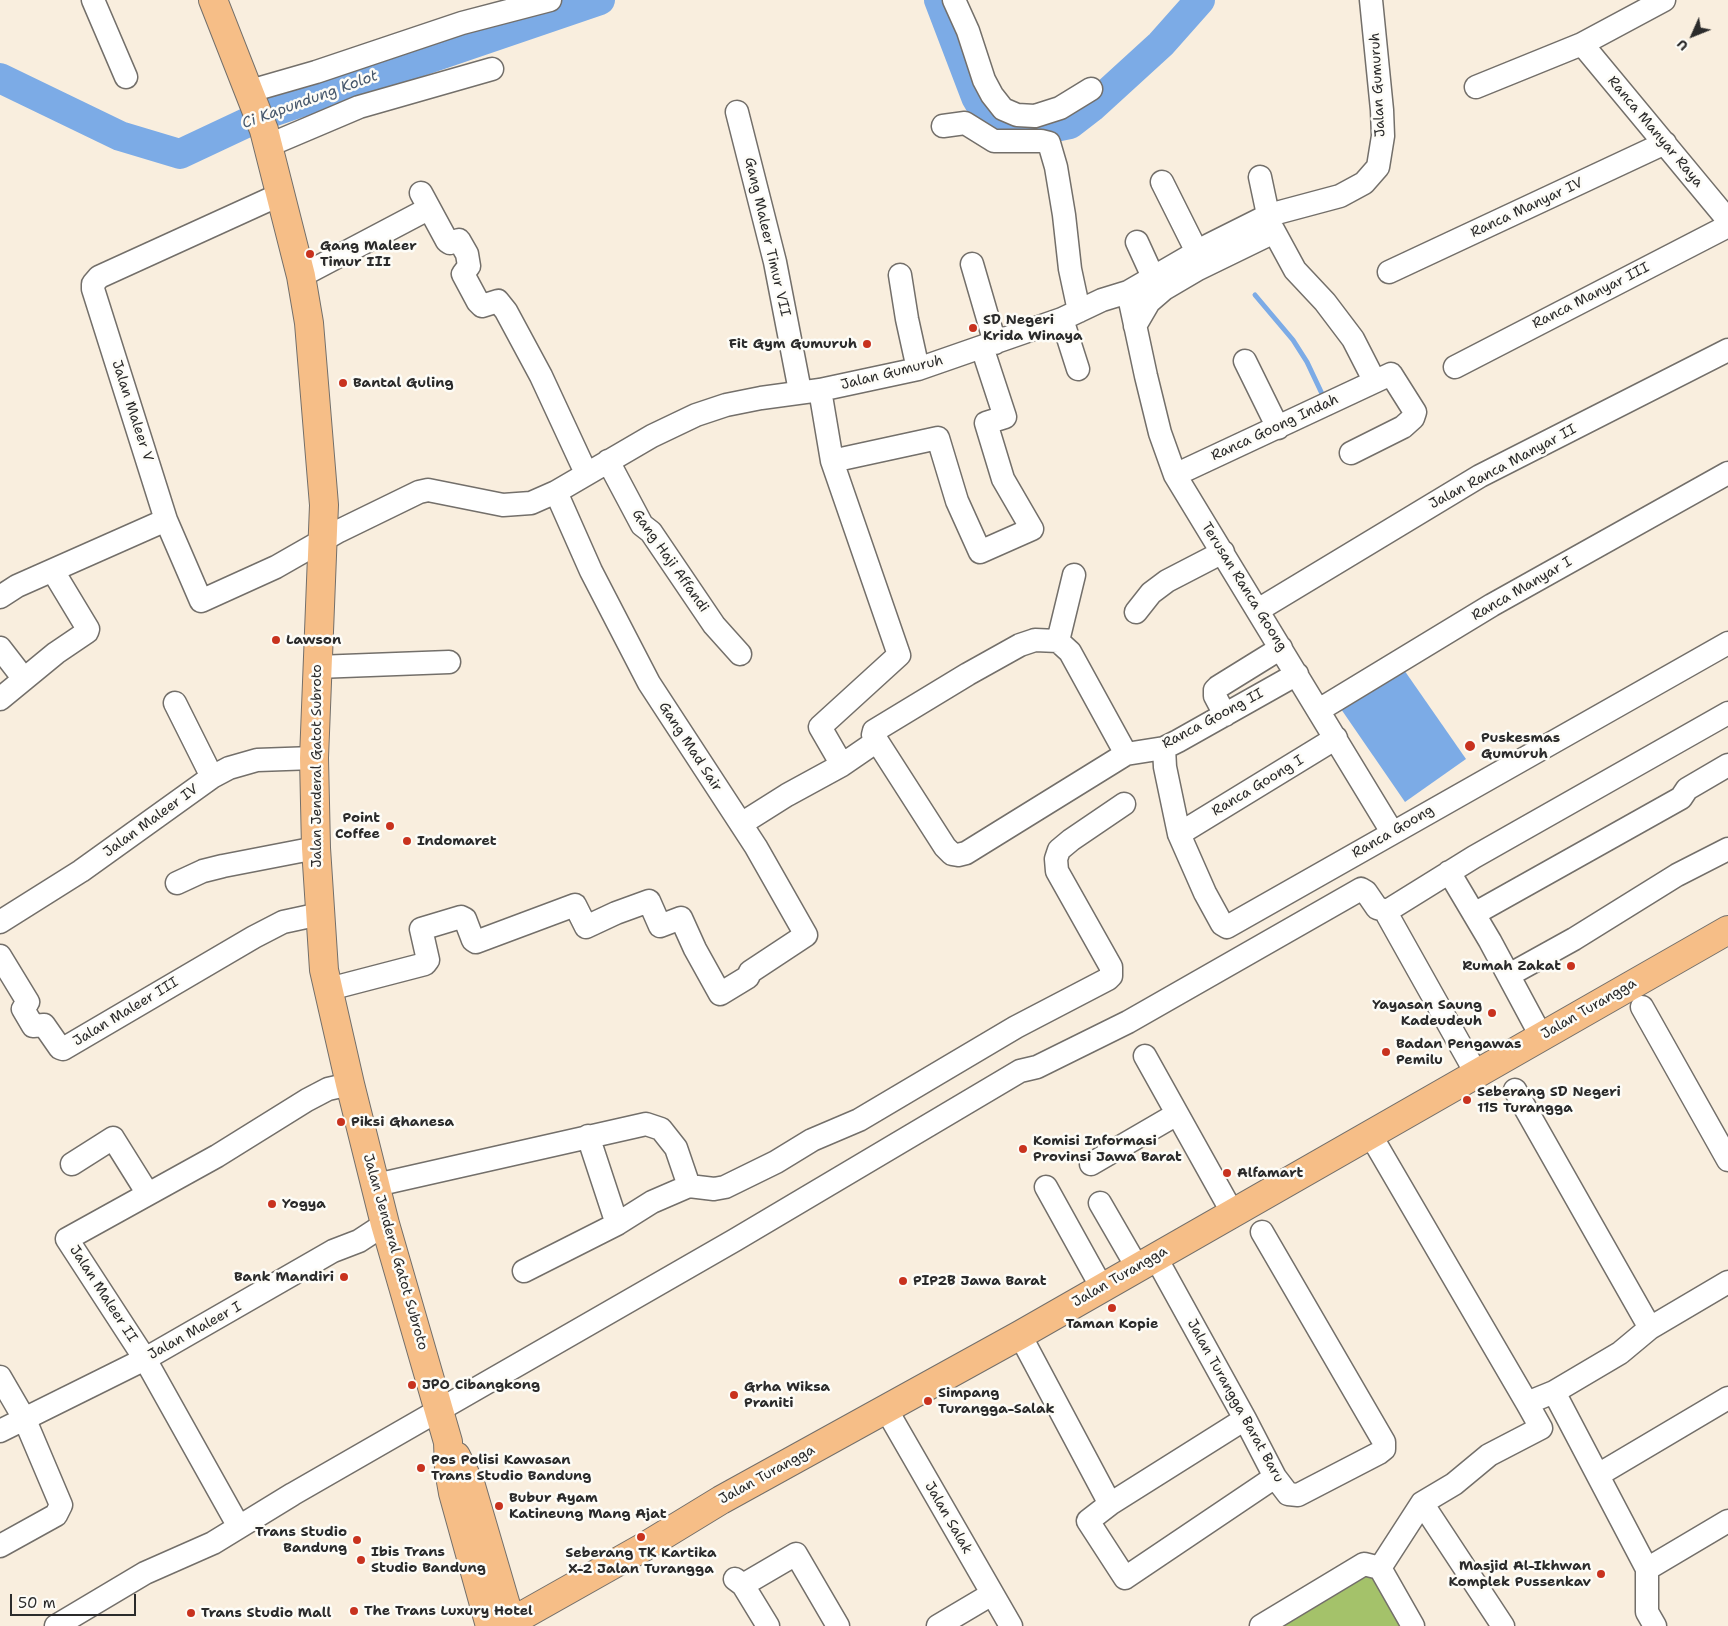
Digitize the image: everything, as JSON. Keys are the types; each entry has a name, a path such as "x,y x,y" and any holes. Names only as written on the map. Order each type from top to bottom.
{"main road":[{"name":"Jalan Jenderal Gatot Subroto","path":"213,0 251,95 265,138 301,276 315,373 324,504 314,758 316,848 310,916 322,950 350,1084 386,1224 448,1442 471,1486 504,1625"},
{"name":"Jalan Turangga","path":"504,1625 644,1547 721,1500 1020,1335 1232,1212 1728,930"}],"street":[{"path":"93,0 126,76"},
{"path":"251,95 462,24 550,0"},
{"path":"954,0 968,31 984,80 1002,108 1017,115 1035,116 1060,108 1091,89"},
{"name":"Jalan Gumuruh","path":"322,541 419,492 435,491 503,505 531,502 556,492 652,436 696,415 726,405 810,391 918,369 989,345 1128,292 1197,252 1340,196 1364,183 1378,167 1383,136 1371,0"},
{"path":"1476,87 1582,44 1664,0"},
{"name":"Ranca Manyar Raya","path":"1582,44 1728,220"},
{"path":"265,138 359,107 492,69"},
{"name":"Gang Maleer Timur VII","path":"737,112 810,391 832,461 899,655 820,727 842,765"},
{"path":"943,126 965,123 994,141 1042,141 1049,144 1056,168 1070,269 1078,311 1078,368"},
{"name":"Ranca Manyar IV","path":"1390,272 1665,143"},
{"path":"1260,176 1271,224 1295,270 1325,302 1383,377 1415,412 1413,418 1403,427 1351,453"},
{"path":"1162,182 1197,252"},
{"name":"Jalan Maleer V","path":"279,196 99,277 93,284 93,290 166,520 201,601 276,567 322,541"},
{"path":"301,276 425,201 447,241 450,243 460,240 467,254 470,266 463,274 480,305 484,306 498,300 510,318 541,376 586,474"},
{"path":"1135,326 1149,302 1164,289 1271,224"},
{"name":"Ranca Manyar III","path":"1455,367 1728,226"},
{"path":"1137,242 1153,277"},
{"path":"832,461 938,438 957,500 980,552 1032,530 1003,479 986,423 1004,417 972,264"},
{"path":"900,275 906,319 918,369"},
{"name":"Terusan Ranca Goong","path":"1128,292 1160,433 1175,475 1392,832"},
{"name":"Jalan Ranca Manyar II","path":"1258,610 1480,476 1728,350"},
{"path":"1245,361 1278,428"},
{"name":"Ranca Goong Indah","path":"1175,475 1327,406 1383,377"},
{"name":"Gang Haji Affandi","path":"608,461 642,525 651,532 714,624 740,654"},
{"name":"Ranca Manyar I","path":"1319,710 1492,605 1728,473"},
{"name":"Gang Mad Sair","path":"329,989 425,964 428,960 421,929 462,917 476,942 575,905 586,927 648,901 660,926 681,918 695,949 720,994 748,977 750,972 803,938 806,933 741,824 649,683 591,571 556,492"},
{"path":"0,597 17,586 166,520"},
{"path":"1136,612 1152,593 1167,580 1223,552"},
{"path":"0,699 56,653 84,635 88,629 54,571"},
{"path":"1058,641 1074,575"},
{"path":"1035,640 1058,641 1070,652 1126,754 966,853 958,855 944,848 877,742 873,735 876,729 1020,645 1035,640"},
{"name":"Ranca Goong","path":"1164,748 1165,767 1179,834 1205,893 1222,924 1228,927 1392,832 1728,643"},
{"path":"0,648 24,679"},
{"path":"1225,715 1215,696 1214,690 1281,648"},
{"path":"317,667 449,662"},
{"name":"Ranca Goong II","path":"1126,754 1164,748 1297,674"},
{"path":"175,703 212,777"},
{"path":"56,1626 146,1573 212,1543 240,1527 820,1190 1020,1071 1037,1068 1128,1022 1361,889 1366,892 1377,908 1387,910 1449,872 1728,713"},
{"name":"Ranca Goong I","path":"1179,834 1336,738"},
{"path":"741,824 787,795 842,765 877,742"},
{"name":"Jalan Maleer IV","path":"0,922 81,871 212,777 229,768 257,760 314,758"},
{"path":"1474,914 1681,798 1687,789 1728,765"},
{"path":"524,1271 617,1224 652,1202 689,1186 725,1187 776,1162 812,1140 859,1120 1016,1027 1108,979 1111,976 1111,967 1057,870 1056,859 1059,850 1071,840 1124,804"},
{"path":"177,883 203,871 281,852 316,848"},
{"path":"1509,975 1574,939 1677,875 1728,849"},
{"path":"1449,872 1509,975 1541,1036"},
{"path":"1387,910 1388,916 1476,1073"},
{"name":"Jalan Maleer III","path":"0,956 28,1002 23,1009 33,1026 44,1025 60,1048 63,1049 254,937 283,922 310,916"},
{"path":"1642,1007 1728,1160"},
{"path":"1145,1056 1232,1212"},
{"name":"Jalan Maleer II","path":"240,1527 145,1359 67,1239 217,1156 307,1100 328,1089 350,1084"},
{"path":"1515,1090 1650,1328"},
{"path":"1091,1164 1177,1114"},
{"path":"376,1185 637,1125 657,1126 676,1148 689,1186"},
{"path":"1370,1134 1541,1428 1489,1455 1454,1484 1422,1503 1380,1568"},
{"path":"588,1136 617,1224"},
{"path":"72,1164 112,1138 148,1194"},
{"path":"1046,1187 1102,1288"},
{"name":"Jalan Turangga Barat Baru","path":"1100,1203 1146,1262 1245,1419 1275,1477 1288,1494 1298,1494 1379,1454 1384,1449 1384,1442 1262,1232"},
{"name":"Jalan Maleer I","path":"0,1431 145,1359 334,1250 359,1240 386,1224"},
{"path":"1527,1403 1554,1392 1620,1353 1650,1328 1728,1282"},
{"path":"1020,1335 1110,1504"},
{"path":"0,1377 25,1420 61,1507 56,1515 0,1546"},
{"path":"1554,1392 1647,1569 1647,1612 1655,1626"},
{"path":"1598,1475 1728,1398"},
{"name":"Jalan Salak","path":"886,1410 1011,1626"},
{"path":"1245,1419 1110,1504 1088,1521 1125,1578 1275,1477"},
{"path":"1422,1503 1503,1626"},
{"path":"1647,1569 1728,1521"},
{"path":"768,1626 739,1582 796,1554 838,1626"},
{"path":"1261,1626 1364,1564 1380,1568 1413,1626"},
{"path":"938,1626 992,1594"}],"green space":[{"path":"1377,1570 1411,1626 1284,1626"}],"water":[{"path":"1402,667 1466,759 1405,802 1341,709"}],"waterway":[{"name":"Ci Kapundung Kolot","path":"0,78 120,136 180,154 263,115 600,0"},
{"name":"Ci Kapundung Kolot","path":"939,0 976,97 989,119 1007,127 1040,130 1070,124 1092,107 1161,44 1200,0"},
{"path":"1255,295 1293,340 1307,362 1324,398"}],"place":[{"name":"Gang Maleer Timur III","path":"310,254"},
{"name":"SD Negeri Krida Winaya","path":"973,328"},
{"name":"Fit Gym Gumuruh","path":"867,344"},
{"name":"Bantal Guling","path":"343,383"},
{"name":"Lawson","path":"276,640"},
{"name":"Puskesmas Gumuruh","path":"1470,746"},
{"name":"Point Coffee","path":"390,826"},
{"name":"Indomaret","path":"407,841"},
{"name":"Rumah Zakat","path":"1571,966"},
{"name":"Yayasan Saung Kadeudeuh","path":"1492,1013"},
{"name":"Badan Pengawas Pemilu","path":"1386,1052"},
{"name":"Seberang SD Negeri 115 Turangga","path":"1467,1100"},
{"name":"Piksi Ghanesa","path":"341,1122"},
{"name":"Komisi Informasi Provinsi Jawa Barat","path":"1023,1149"},
{"name":"Alfamart","path":"1227,1173"},
{"name":"Yogya","path":"272,1204"},
{"name":"Bank Mandiri","path":"344,1277"},
{"name":"PIP2B Jawa Barat","path":"903,1281"},
{"name":"Taman Kopie","path":"1112,1308"},
{"name":"JPO Cibangkong","path":"412,1385"},
{"name":"Grha Wiksa Praniti","path":"734,1395"},
{"name":"Simpang Turangga-Salak","path":"928,1401"},
{"name":"Pos Polisi Kawasan Trans Studio Bandung","path":"421,1468"},
{"name":"Bubur Ayam Katineung Mang Ajat","path":"499,1506"},
{"name":"Seberang TK Kartika X-2 Jalan Turangga","path":"641,1537"},
{"name":"Trans Studio Bandung","path":"357,1540"},
{"name":"Ibis Trans Studio Bandung","path":"361,1560"},
{"name":"Masjid Al-Ikhwan Komplek Pussenkav","path":"1601,1574"},
{"name":"The Trans Luxury Hotel","path":"354,1611"},
{"name":"Trans Studio Mall","path":"191,1613"}]}
